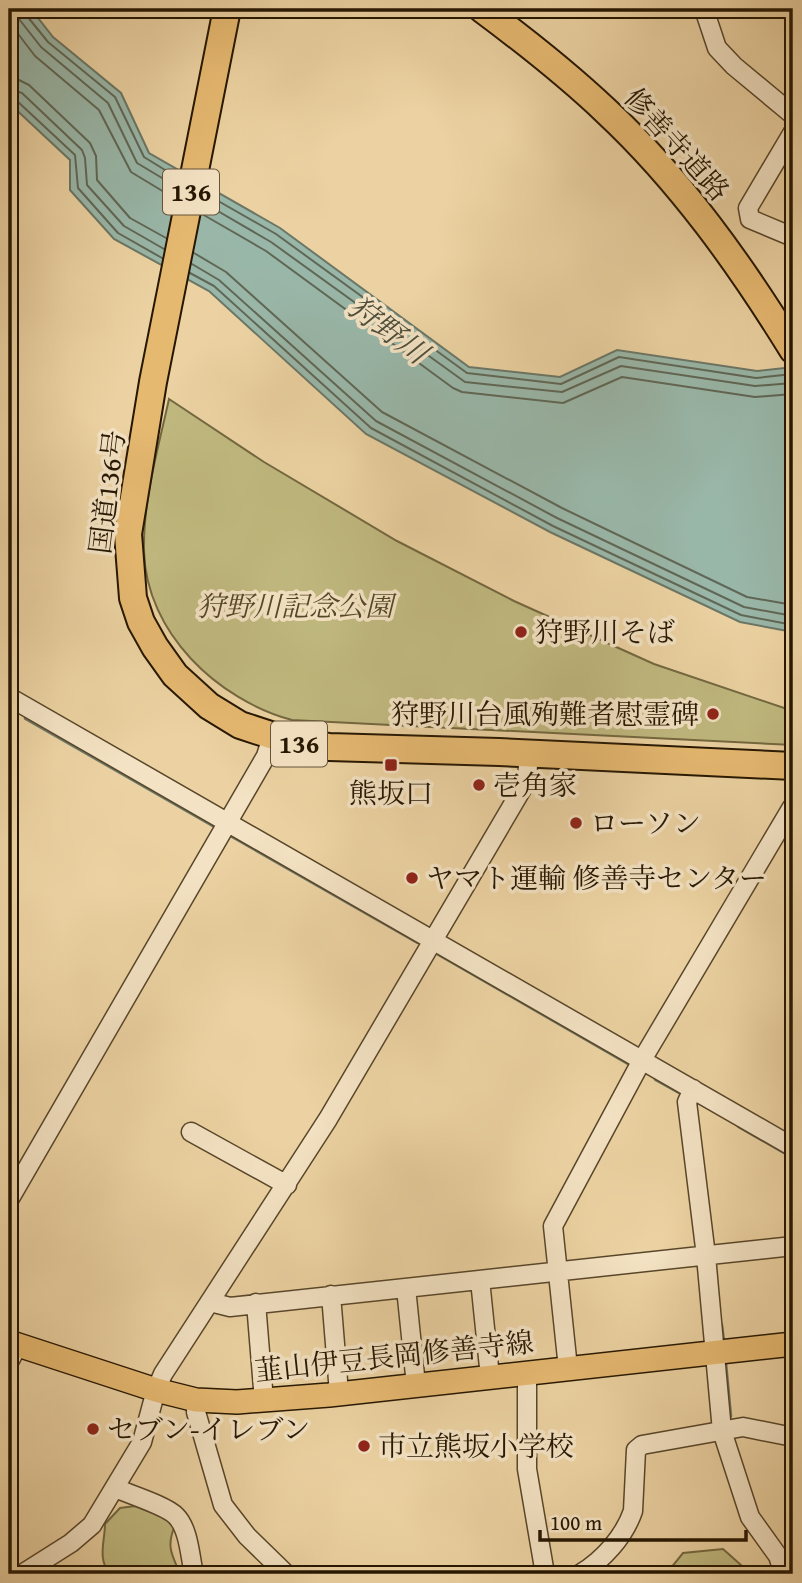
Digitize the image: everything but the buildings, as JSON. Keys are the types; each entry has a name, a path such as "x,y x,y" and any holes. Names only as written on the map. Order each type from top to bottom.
{"highway":[{"name":"国道136号","path":"227,9 155,374 128,534 133,598 141,622 168,666 194,694 240,725 295,743 329,747 529,753 793,766"},
{"name":"修善寺道路","path":"482,9 551,63 635,140 713,231 760,297 793,350"},
{"path":"757,765 793,776"}],"main road":[{"name":"韮山伊豆長岡修善寺線","path":"12,1350 196,1400 264,1401 793,1344"}],"street":[{"path":"704,9 717,48 734,66 793,115"},
{"path":"793,132 748,208 750,219 793,237"},
{"path":"9,697 793,1147"},
{"path":"9,1200 266,756 272,737"},
{"path":"22,1574 84,1533 115,1488 142,1442 156,1390 172,1358 287,1185 522,789 527,778 529,753"},
{"path":"568,1368 553,1226 642,1060 792,807"},
{"path":"694,1090 687,1102 706,1256 722,1431 750,1517 768,1539 784,1574"},
{"path":"191,1132 287,1185"},
{"path":"210,1302 230,1307 793,1246"},
{"path":"480,1280 489,1377"},
{"path":"406,1288 416,1385"},
{"path":"331,1295 339,1394"},
{"path":"256,1303 264,1401"},
{"path":"527,1373 527,1469 545,1574"},
{"path":"196,1400 196,1412 223,1506 247,1536 286,1574"},
{"path":"580,1574 602,1558 630,1520 633,1511 636,1450 642,1446 743,1427 793,1437"},
{"path":"115,1488 169,1510 177,1516 186,1538 194,1574"}],"green space":[{"name":"狩野川記念公園","path":"169,399 264,462 397,541 514,601 654,664 793,711 793,745 292,720 238,697 191,659 172,635 158,609 148,581 144,551 146,513"},
{"path":"135,1506 169,1519 174,1528 171,1552 180,1574 110,1574 106,1568 103,1556 105,1524 120,1508"},
{"path":"723,1549 751,1574 666,1574 683,1553"}],"water":[{"name":"狩野川","path":"9,9 31,9 53,37 121,93 149,153 280,228 469,367 560,377 617,350 757,371 793,367 793,632 740,622 550,532 366,434 209,291 114,239 70,190 70,160 9,103"}],"waterway":[{"path":"26,718 213,825"},
{"path":"229,834 418,942"},
{"path":"439,954 630,1064"},
{"path":"656,1079 683,1094"},
{"path":"739,1126 793,1157"},
{"path":"721,1325 723,1341"},
{"path":"725,1363 730,1416"}],"place":[{"name":"狩野川そば","path":"521,632"},
{"name":"狩野川台風殉難者慰霊碑","path":"713,714"},
{"name":"熊坂口","path":"391,765"},
{"name":"壱角家","path":"479,785"},
{"name":"ローソン","path":"576,823"},
{"name":"ヤマト運輸 修善寺センター","path":"412,878"},
{"name":"セブン-イレブン","path":"93,1429"},
{"name":"市立熊坂小学校","path":"364,1446"}]}
